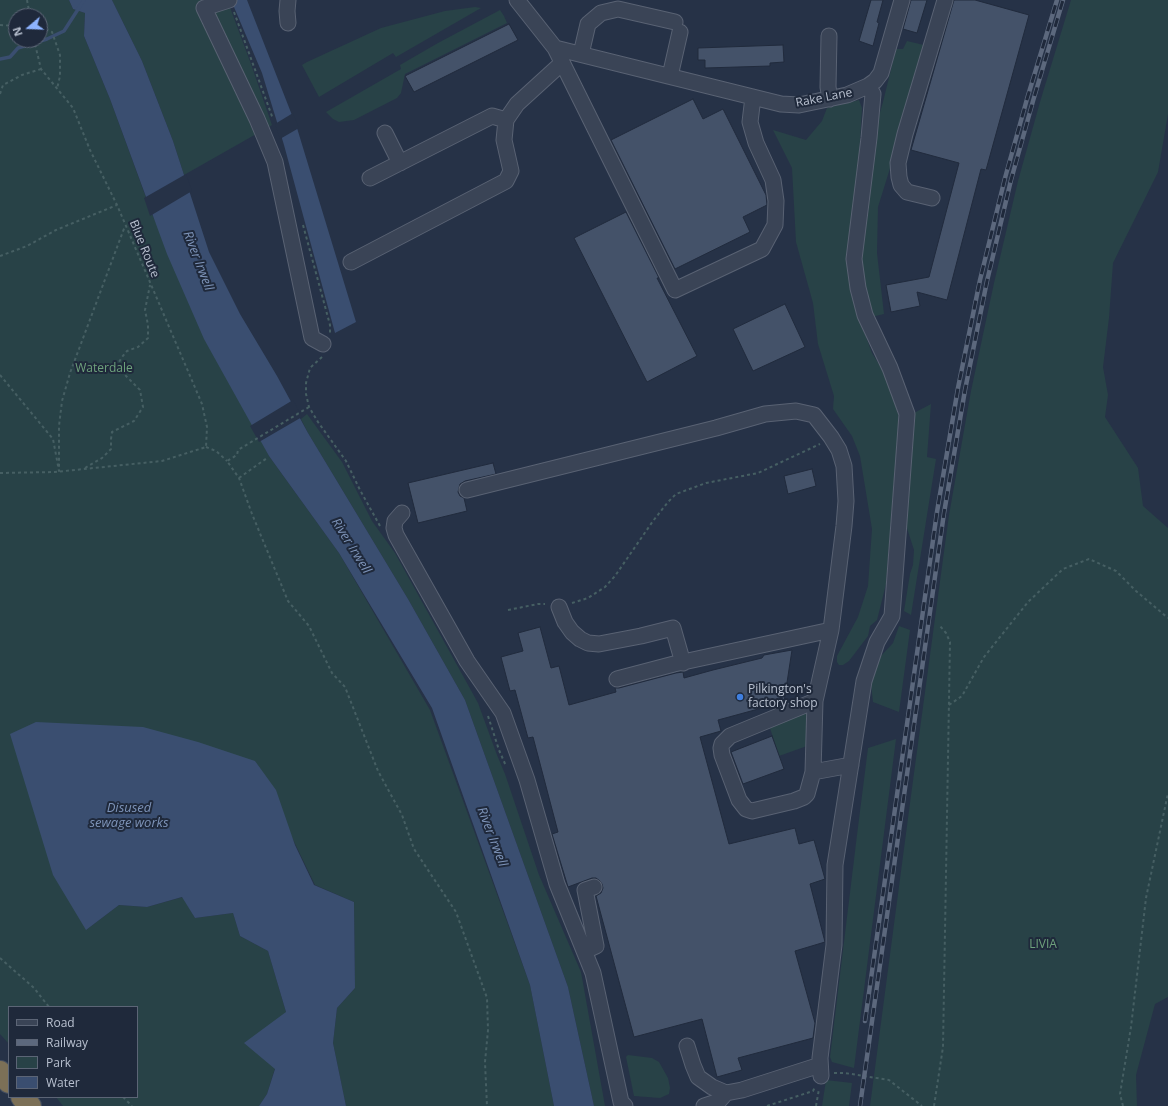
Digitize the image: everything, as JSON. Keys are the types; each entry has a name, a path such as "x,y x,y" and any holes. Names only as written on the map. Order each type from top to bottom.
{"highway":[{"path":"0,1072 8,1081"},
{"path":"23,1098 30,1106"}],"street":[{"path":"229,0 204,8 257,119 275,162 312,338 323,344"},
{"path":"288,0 288,23"},
{"path":"518,0 555,48 675,290 762,249 775,225 776,201 773,180 756,143 750,122 753,97"},
{"name":"Rake Lane","path":"555,48 781,104 799,105 847,95 868,86 874,81 881,73 902,0"},
{"path":"932,198 907,192 901,185 898,163 905,134 945,0"},
{"path":"581,54 588,24 601,13 618,10 677,27 670,76"},
{"path":"829,36 828,87 830,99"},
{"path":"351,262 506,181 511,171 504,140 506,120 517,104 562,63"},
{"path":"686,1046 692,1066 698,1077 712,1087 726,1093 820,1071 834,945 835,865 864,681 877,642 892,616 907,414 890,368 865,315 858,288 854,259 873,94 868,86"},
{"path":"370,178 492,116 506,120"},
{"path":"385,133 400,163"},
{"path":"467,490 716,428 765,414 796,411 814,415 832,437 839,450 844,466 846,501 831,630 815,701 813,772 807,794 804,797 752,811 746,809 739,800 722,755 722,744 730,736 815,701"},
{"path":"402,513 395,522 394,528 396,535 467,661 503,713 527,780 557,884 593,973 621,1102 625,1106"},
{"path":"559,607 565,622 572,632 580,640 588,644 598,644 641,636 673,628 683,663"},
{"path":"617,679 831,630"},
{"path":"813,772 851,765"},
{"path":"585,952 596,946 585,890 594,887"},
{"path":"704,1106 719,1101 726,1093"}],"path":[{"path":"48,30 52,32 60,55 60,76 57,89"},
{"name":"Blue Route","path":"0,473 83,469 102,458 111,449 112,432 134,421 143,407 140,390 122,371 119,362 128,351 138,347 148,338 148,325 144,310 150,284 125,225 90,150 73,108 41,69 36,48"},
{"path":"0,94 3,85 22,75 41,69"},
{"path":"0,256 28,246 56,230 116,205"},
{"path":"59,471 59,426 62,401 68,380 125,225"},
{"path":"150,284 202,404 207,427 206,447"},
{"path":"0,375 53,439 59,471"},
{"path":"227,461 237,455 238,450 310,407 318,422 346,462 380,526"},
{"path":"508,610 538,604 545,604 556,608 588,598 605,587 615,576 653,521 676,494 706,483 758,473 815,447 832,437"},
{"path":"83,469 162,461 206,447 216,451 227,461 239,478 252,514 288,601 309,626 332,673 345,687 378,771 402,815 414,849 456,912 487,998 488,1030 485,1062 487,1106"},
{"path":"239,478 267,458"},
{"path":"948,706 962,696 984,657 1028,602 1063,569 1089,559 1116,571 1136,591 1168,618"},
{"path":"934,1106 943,1048 950,642 946,633 940,626"},
{"path":"485,709 499,750 507,767"},
{"path":"1123,1106 1120,1094 1131,1027 1146,898 1168,793"},
{"path":"0,958 34,988 48,1006"},
{"path":"768,1106 813,1091 820,1071"},
{"path":"816,1106 820,1071"},
{"path":"820,1071 827,1073 845,1073 889,1080 922,1106"},
{"path":"124,1098 132,1106"}],"green space":[{"name":"Waterdale","path":"0,0 69,0 73,9 85,13 84,36 110,99 152,214 269,456 339,553 430,710 530,985 554,1106 346,1106 333,1043 337,1008 355,988 354,902 315,885 255,761 86,930 119,905 147,907 183,897 195,918 233,913 240,936 268,951 286,1012 275,1068 267,1094 259,1106 63,1106 57,1098 138,1098 138,1006 8,1006 8,1043 0,1034"},
{"path":"112,0 210,0 258,133 184,175 173,141 142,61"},
{"name":"LIVIA","path":"1071,0 1168,0 1168,114 1158,172 1113,263 1109,318 1103,367 1108,395 1105,417 1138,468 1143,506 1168,528 1168,997 1155,1004 1136,1075 1137,1106 870,1106 949,515 971,391 1018,181"},
{"path":"228,2 272,125 266,129 207,8"},
{"path":"475,7 481,8 396,57 393,53 319,97 302,65 381,28 445,11"},
{"path":"500,10 507,23 405,74 401,93 397,98 354,120 339,122 333,119 326,112 401,69 400,65"},
{"path":"907,41 928,46 878,207 877,253 884,314 871,317 859,258 868,214 876,126 896,49 903,49"},
{"path":"859,100 862,108 858,174 848,245 858,315 872,353 885,374 895,398 899,419 886,584 877,620 870,626 868,636 849,661 843,665 839,665 837,662 837,656 858,617 868,586 872,529 860,456 852,436 833,409 834,396 818,344 813,303 796,242 792,168 773,130 806,140 822,121 827,108"},
{"path":"931,404 927,457 936,459 911,615 904,611 910,574 913,565 914,550 904,519 914,413"},
{"path":"307,414 342,462 372,521 395,553 478,703 505,774 539,875 581,972 605,1106 594,1106 568,987 465,700 408,599 308,433 301,419"},
{"path":"899,626 910,630 899,712 873,702 871,684 879,658 893,643"},
{"path":"809,711 807,746 779,756 770,728"},
{"path":"896,739 854,1068 832,1062 830,1057 868,748"},
{"path":"628,1055 652,1058 659,1062 668,1078 670,1088 669,1094 660,1098 634,1096 626,1057"},
{"path":"826,1080 852,1083 849,1106 822,1106"}],"water":[{"name":"River Irwell","path":"69,0 112,0 142,61 173,141 209,252 240,314 277,376 308,433 408,599 465,700 568,987 594,1106 554,1106 530,985 432,708 339,553 269,456 204,339 167,254 110,99 84,36 85,13 73,9"},
{"path":"231,0 247,0 297,128 356,322 335,333 284,145 262,73"},
{"name":"Disused sewage works","path":"36,722 143,727 198,742 255,761 276,790 295,845 314,885 354,902 355,988 337,1008 333,1043 346,1106 259,1106 267,1094 275,1069 244,1043 286,1012 268,951 240,936 233,913 195,918 182,897 147,907 119,905 86,930 53,875 10,734"}],"pier":[{"path":"293,113 299,128 280,139 275,124"},
{"path":"186,174 192,191 150,216 144,198"},
{"path":"293,400 302,417 259,442 250,426"}],"building":[{"path":"871,0 883,0 873,46 859,41"},
{"path":"911,0 927,0 917,33 903,29"},
{"path":"954,0 975,0 1029,15 986,170 981,169 947,300 917,292 920,306 891,312 886,285 929,277 959,163 911,150"},
{"path":"509,24 518,40 414,92 405,76"},
{"path":"783,45 784,62 770,63 770,66 705,68 705,60 698,60 698,48"},
{"path":"693,99 703,119 723,109 766,195 767,205 743,217 750,232 675,269 611,140"},
{"path":"626,212 659,278 657,278 697,356 647,382 574,238"},
{"path":"785,304 805,347 753,371 733,329"},
{"path":"493,463 496,474 465,481 460,484 458,492 460,496 464,498 467,511 418,523 408,483"},
{"path":"812,469 816,486 788,494 784,476"},
{"path":"540,627 551,668 559,666 569,705 616,692 615,688 676,673 683,672 684,678 762,658 764,655 792,650 784,702 718,720 721,731 700,737 729,844 795,828 799,844 814,840 825,879 810,884 825,942 795,951 815,1023 813,1038 738,1058 742,1070 717,1077 702,1019 634,1037 596,896 601,893 603,888 602,884 596,878 592,878 568,887 552,834 558,832 533,737 528,738 515,690 510,691 501,657 523,651 518,633"},
{"path":"772,736 784,769 743,784 731,752"}],"waterway":[{"path":"0,59 10,57 18,48 47,39 64,31 84,0"}],"railway":[{"path":"865,1021 937,512 958,388 980,280 1005,178 1057,0"},
{"path":"860,1106 944,513 965,390 987,281 1011,180 1063,0"}],"place":[{"name":"Pilkington's factory shop","path":"740,697"}]}
